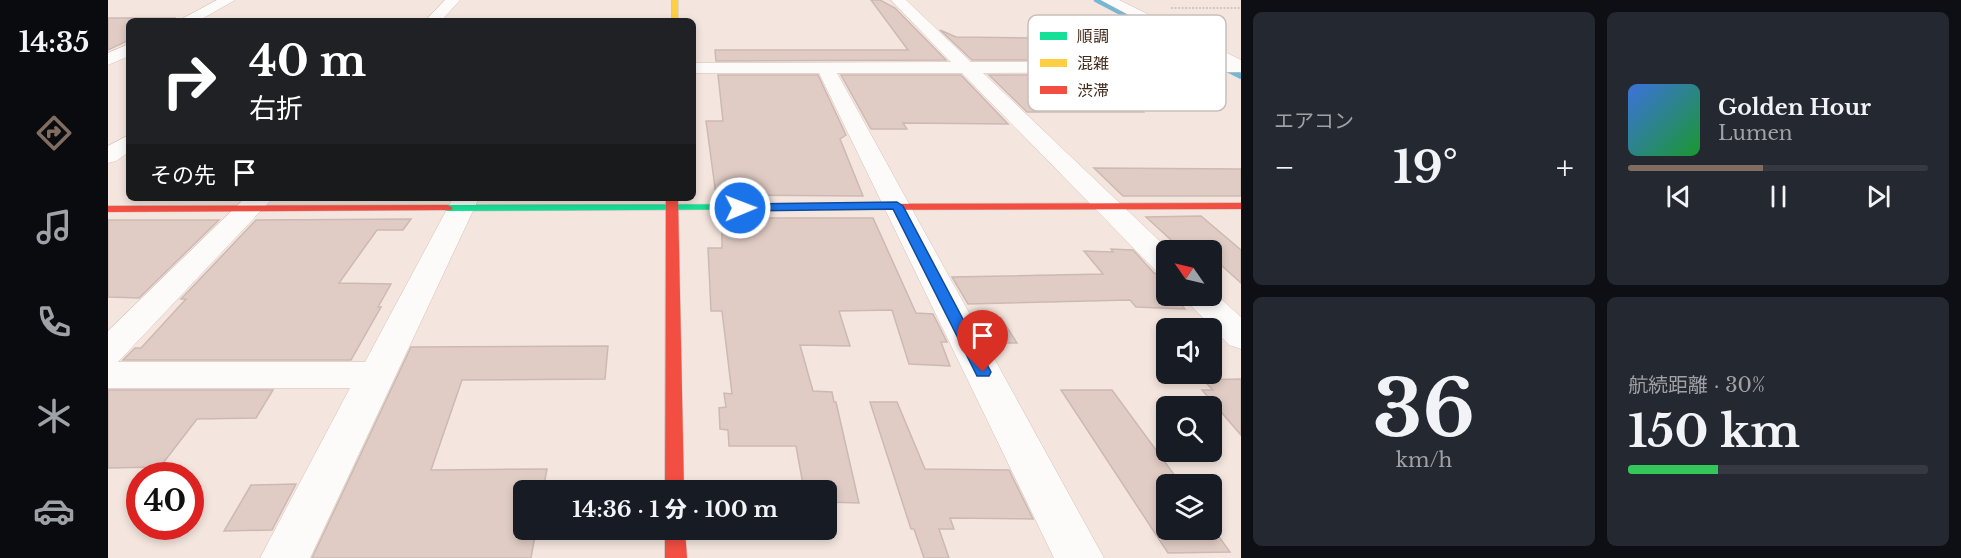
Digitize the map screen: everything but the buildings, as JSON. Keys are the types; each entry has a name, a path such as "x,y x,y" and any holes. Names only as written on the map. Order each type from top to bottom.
{"street":[{"path":"192,18 228,0"},
{"path":"436,18 453,0"},
{"path":"675,0 675,18"},
{"path":"898,0 1156,254"},
{"path":"1115,4 1137,15"},
{"path":"1091,5 1110,15"},
{"path":"108,60 126,51"},
{"path":"1226,60 1241,67"},
{"path":"696,68 1028,66"},
{"path":"108,68 126,68"},
{"path":"825,68 1079,558"},
{"path":"108,156 126,144"},
{"path":"108,209 255,203 1241,206"},
{"path":"108,352 255,203"},
{"path":"672,203 675,480"},
{"path":"285,558 463,204"},
{"path":"1208,306 1241,337"},
{"path":"108,375 377,375"},
{"path":"675,540 676,558"}],"path":[{"path":"1115,4 1241,8"}],"waterway":[{"path":"1096,0 1125,15"},
{"path":"1226,68 1241,76"}],"traffic: fast":[{"path":"447,208 830,207"}],"traffic: slow":[{"path":"675,0 675,18"}],"traffic: jam":[{"path":"672,201 675,480"},
{"path":"830,207 1241,206"},
{"path":"108,209 447,208"},
{"path":"675,540 676,558"}],"route":[{"path":"740,208 897,206 983,372"}]}
